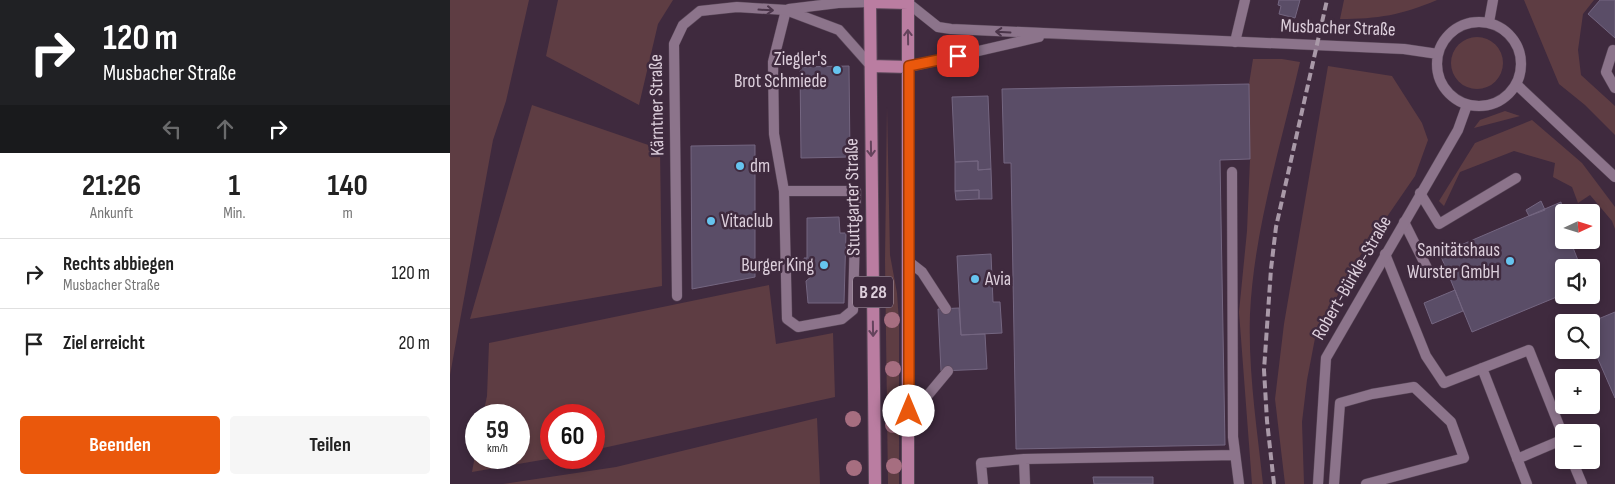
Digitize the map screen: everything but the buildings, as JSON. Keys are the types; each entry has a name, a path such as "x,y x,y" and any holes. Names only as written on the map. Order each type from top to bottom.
{"main road":[{"path":"870,1 908,1"},
{"name":"Stuttgarter Straße","path":"870,1 875,484"},
{"name":"B 28","path":"908,1 908,484"},
{"path":"871,66 909,66"}],"street":[{"path":"1235,42 1245,0"},
{"path":"1489,22 1493,0"},
{"name":"Kärntner Straße","path":"677,296 674,44 683,25 700,11 737,7 786,10 870,1"},
{"name":"Musbacher Straße","path":"908,1 938,27 1052,34 1404,48 1438,54"},
{"path":"784,191 856,191 853,310 842,319 798,327 787,320 784,191 774,134 773,62 786,10"},
{"name":"Kärntner Straße","path":"786,10 839,30 871,66"},
{"path":"1474,22 1489,22 1502,28 1513,38 1519,51 1522,65 1516,84 1502,100 1490,106 1467,105 1452,97 1443,86 1437,74 1438,54 1448,34 1460,26 1474,22"},
{"name":"Musbacher Straße","path":"909,66 1052,34"},
{"path":"1613,50 1606,72 1615,88"},
{"path":"1516,84 1615,177"},
{"name":"Robert-Bürkle-Straße","path":"1318,484 1326,358 1458,130 1467,105"},
{"path":"1232,172 1233,437 1239,484"},
{"path":"1420,193 1438,224 1516,178"},
{"path":"1404,222 1428,270"},
{"path":"1386,254 1426,356 1444,383 1529,350 1558,424"},
{"path":"908,261 922,272 946,309"},
{"path":"1482,368 1527,484"},
{"path":"909,411 923,401 948,371"},
{"path":"1334,484 1340,403 1372,394 1414,388 1451,422 1464,458 1366,484"},
{"path":"1518,459 1555,443"},
{"path":"983,484 981,463 1024,459 1235,455"},
{"path":"1024,459 1025,484"},
{"path":"1576,469 1582,484"}],"shaded area":[{"path":"450,0 529,0 506,101 493,140 450,375"},
{"path":"558,0 673,0 658,24 639,105 546,56"},
{"path":"1344,0 1437,0 1390,15 1340,19"},
{"path":"1524,0 1594,0 1583,14 1578,50 1581,75 1615,106 1615,135 1585,105 1559,84"},
{"path":"1472,37 1482,37 1492,41 1499,48 1503,63 1499,78 1492,85 1482,89 1472,89 1462,85 1455,78 1451,68 1451,58 1455,48 1462,41"},
{"path":"1253,59 1282,59 1300,62 1269,187 1257,250 1250,314 1250,357 1263,484 1252,484 1239,312 1247,231 1250,159 1249,84"},
{"path":"1328,66 1392,76 1422,123 1428,140 1415,176 1360,256 1316,333 1307,380 1302,422 1304,484 1285,484 1275,399 1284,324"},
{"path":"532,105 660,149 662,286 470,319"},
{"path":"887,107 890,255 897,293 899,322 899,484 888,484 885,260"},
{"path":"1505,111 1520,116 1474,128 1480,120"},
{"path":"1532,120 1582,163 1615,207 1615,229 1612,221 1600,207 1600,204 1598,204 1590,195 1578,203 1572,187 1553,177 1555,163 1514,151 1460,172 1444,206 1439,201 1475,143"},
{"path":"769,285 776,344 833,333 835,397 605,448 605,404 540,404 540,460 530,462 530,404 485,404 489,343"},
{"path":"817,418 820,484 503,484 616,467"},
{"path":"473,469 489,469 472,472"}],"railway":[{"path":"1274,484 1264,370 1271,269 1276,227 1327,0"}],"place":[{"name":"Ziegler's Brot Schmiede","path":"837,70"},
{"name":"dm","path":"740,166"},
{"name":"Vitaclub","path":"711,221"},
{"name":"Sanitätshaus Wurster GmbH","path":"1510,261"},
{"name":"Burger King","path":"824,265"},
{"name":"Avia","path":"975,279"}],"route":[{"path":"909,411 909,66 958,56"}]}
